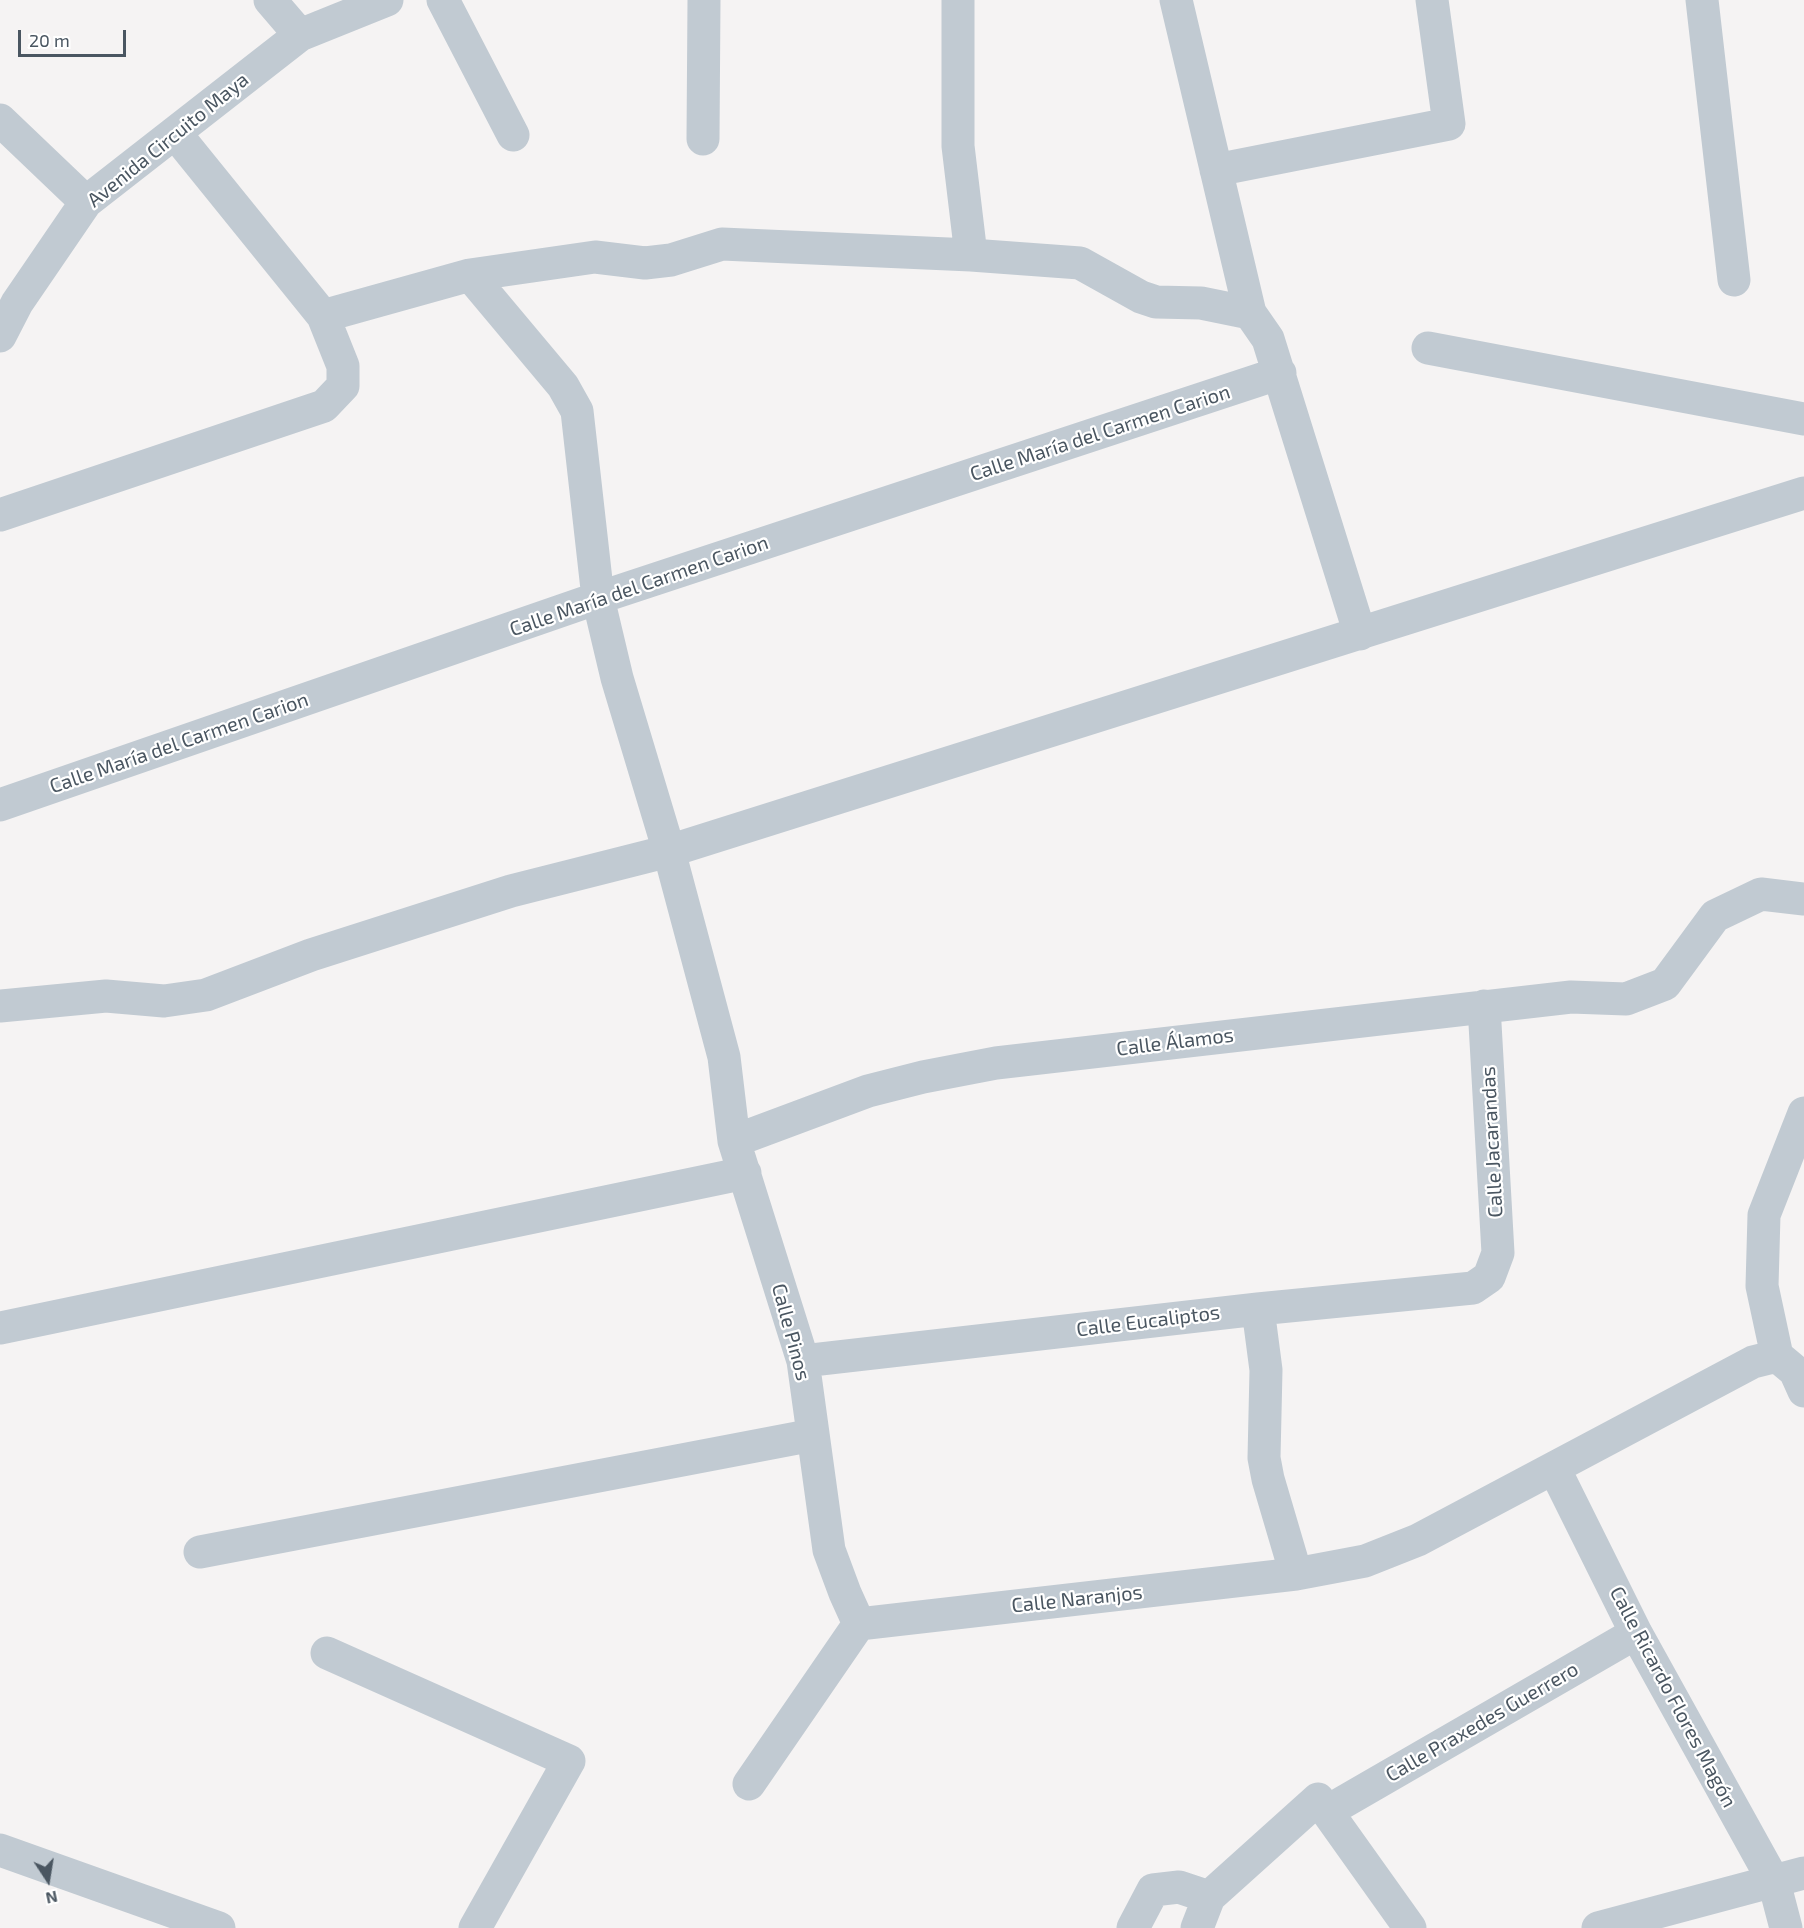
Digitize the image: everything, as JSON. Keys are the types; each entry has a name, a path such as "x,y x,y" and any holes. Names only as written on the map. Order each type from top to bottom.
{"street":[{"path":"270,0 300,35"},
{"name":"Avenida Circuito Maya","path":"0,336 17,303 86,202 300,35 387,0"},
{"path":"443,0 513,135"},
{"path":"703,139 704,0"},
{"path":"958,0 958,146 971,255"},
{"path":"1176,0 1250,313 1268,339 1280,373 1360,634"},
{"path":"1216,170 1449,124 1432,0"},
{"path":"1702,0 1734,280"},
{"path":"0,120 86,202"},
{"path":"0,515 324,406 343,386 343,366 323,316 175,133"},
{"path":"323,316 470,275 595,257 645,262 671,260 722,244 971,255 1080,263 1141,297 1156,302 1201,303 1250,313"},
{"name":"Calle Pinos","path":"470,275 563,386 577,411 598,598 623,699 669,851 724,1058 734,1141 803,1361 829,1550 859,1624"},
{"path":"1428,348 1804,419"},
{"name":"Calle María del Carmen Carion","path":"0,805 598,598 1280,373"},
{"path":"0,1006 106,996 164,1001 207,995 311,956 512,891 669,851 1804,493"},
{"name":"Calle Álamos","path":"734,1141 868,1091 923,1077 996,1063 1571,997 1626,999 1665,984 1716,916 1761,894 1804,899"},
{"name":"Calle Jacarandas","path":"1484,1006 1498,1253 1489,1276"},
{"path":"1804,1113 1764,1215 1762,1286 1777,1356 1794,1371 1804,1391"},
{"path":"0,1328 745,1173"},
{"name":"Calle Eucaliptos","path":"803,1361 1258,1309 1473,1288 1489,1276"},
{"path":"1258,1309 1266,1370 1264,1458 1296,1574"},
{"name":"Calle Naranjos","path":"859,1624 1296,1574 1365,1561 1418,1540 1753,1362 1777,1356"},
{"path":"200,1552 813,1435"},
{"name":"Calle Ricardo Flores Magón","path":"1554,1468 1636,1633 1789,1877 1786,1928"},
{"path":"748,1784 859,1624"},
{"name":"Calle Praxedes Guerrero","path":"1328,1811 1636,1633"},
{"path":"327,1653 569,1761 475,1928"},
{"path":"1197,1928 1209,1897 1318,1799 1410,1928"},
{"path":"0,1850 219,1928"},
{"path":"1598,1928 1789,1877"},
{"path":"1133,1928 1154,1890 1179,1887 1209,1897"}]}
